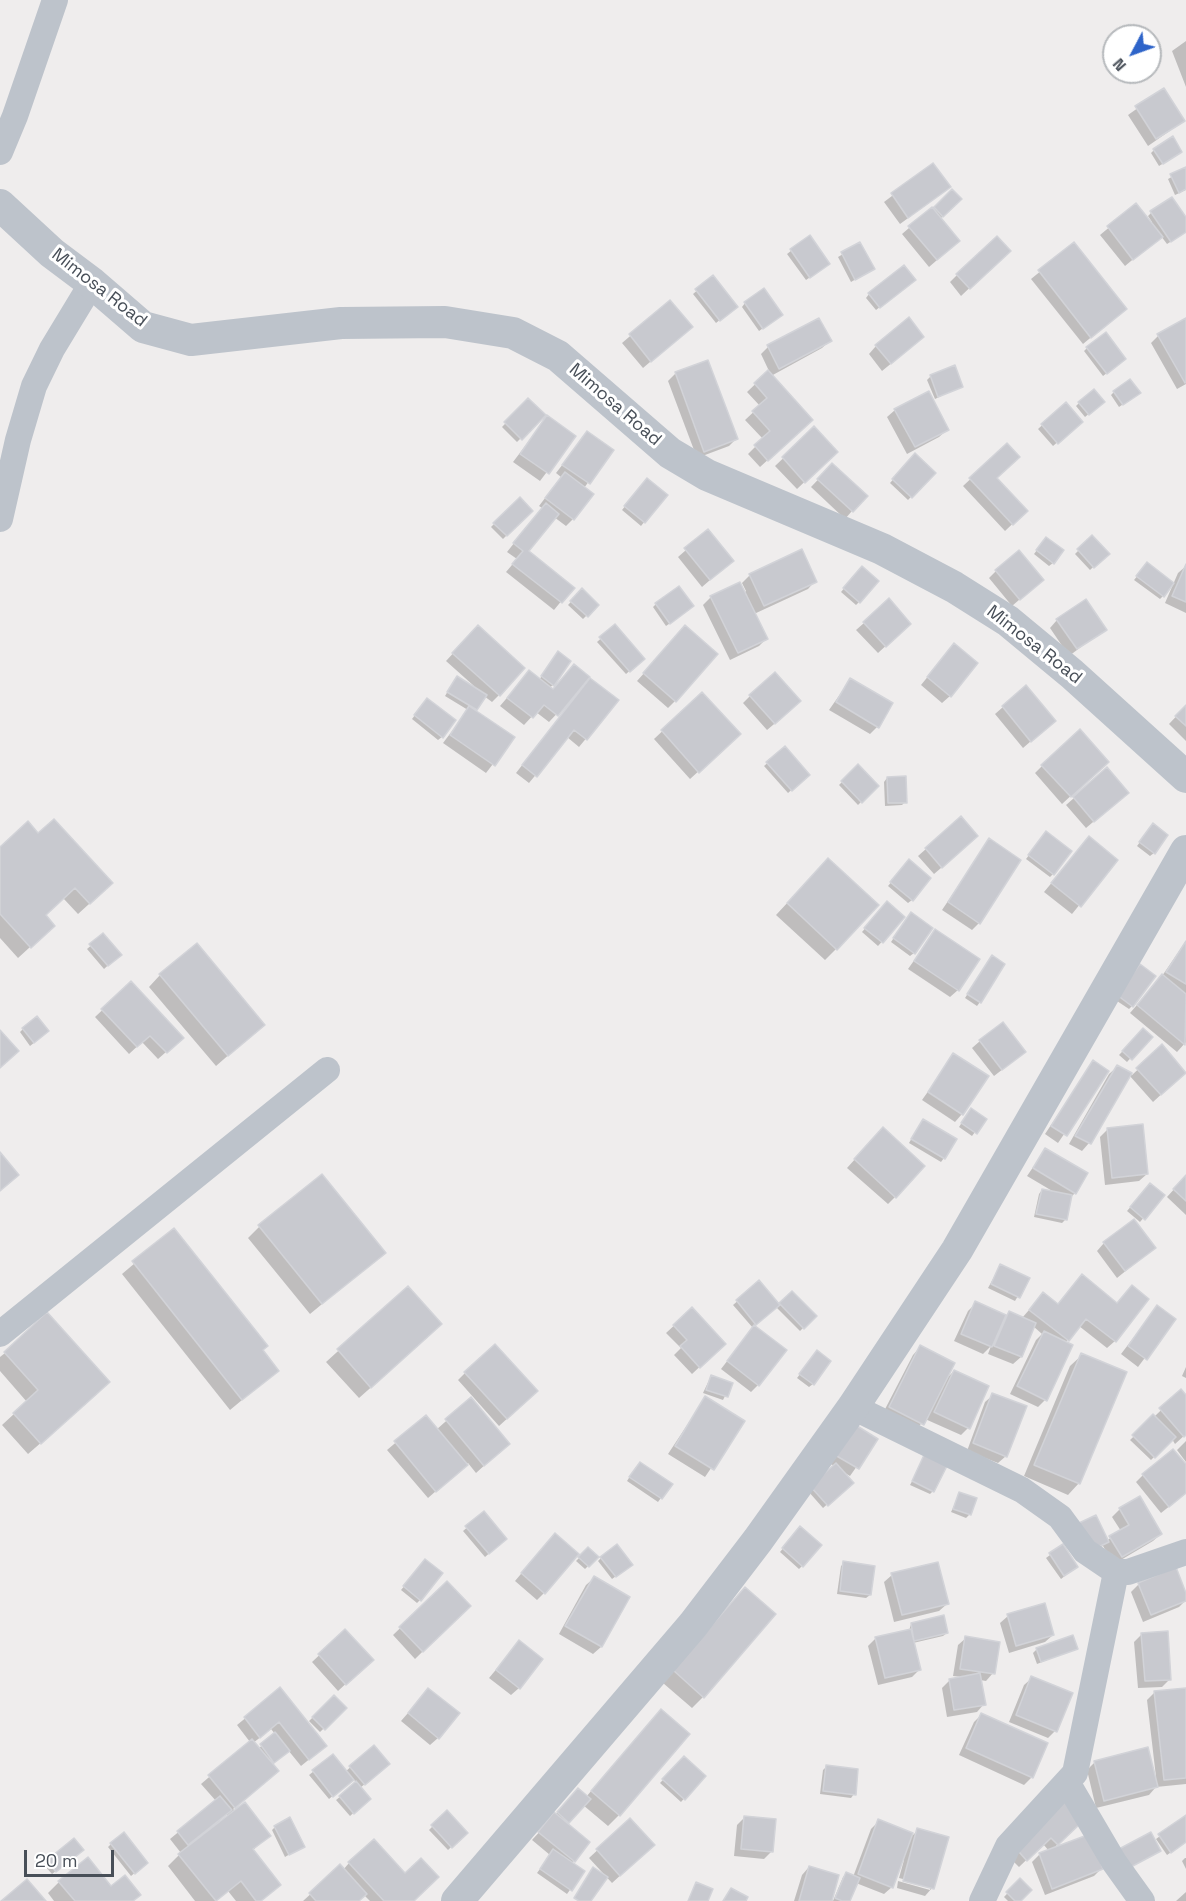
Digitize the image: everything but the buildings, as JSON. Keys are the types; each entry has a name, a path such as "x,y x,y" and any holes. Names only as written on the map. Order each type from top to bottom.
{"street":[{"path":"0,152 15,116 55,0"},
{"name":"Mimosa Road","path":"0,205 52,253 92,283 143,327 191,340 341,323 445,322 513,333 558,356 670,453 707,475 882,549 954,587 1008,621 1072,674 1186,777"},
{"path":"0,519 18,440 34,386 52,349 92,283"},
{"path":"457,1901 693,1625 854,1407 957,1250 1186,851"},
{"path":"0,1334 327,1070"},
{"path":"854,1407 1022,1490 1060,1517 1085,1551 1116,1572 1128,1572 1186,1552"},
{"path":"982,1901 1008,1846 1075,1773 1116,1572"},
{"path":"1067,1782 1114,1862 1142,1901"}]}
